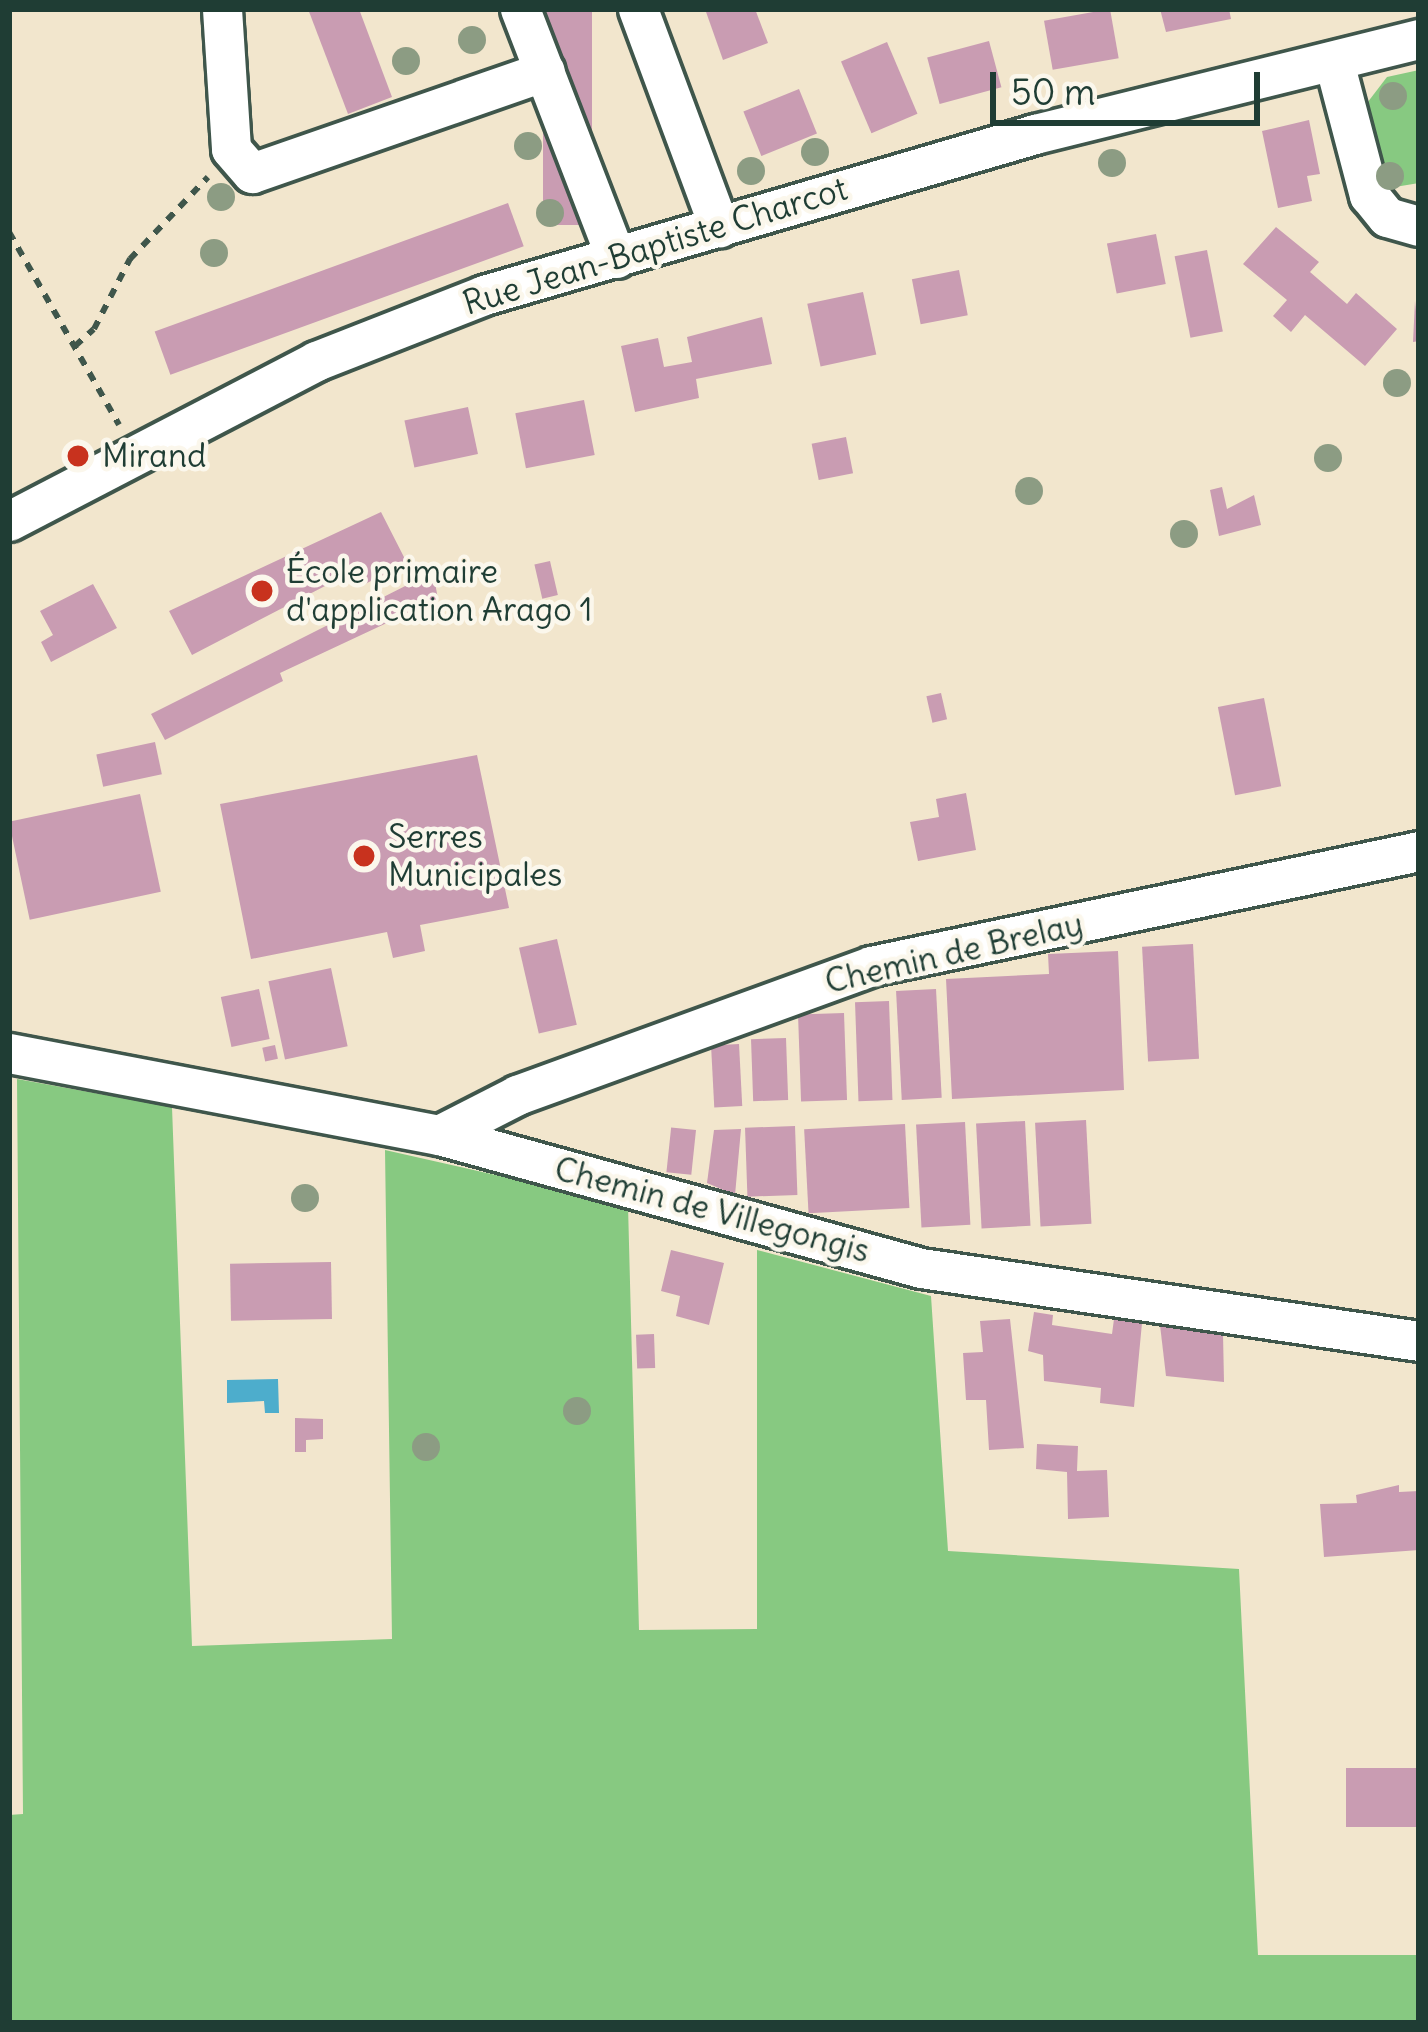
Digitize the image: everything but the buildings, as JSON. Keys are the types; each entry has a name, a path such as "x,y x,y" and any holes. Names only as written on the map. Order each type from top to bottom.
{"street":[{"path":"223,9 233,155 252,173 271,171 544,70"},
{"path":"520,9 616,258"},
{"path":"638,9 719,227"},
{"name":"Rue Jean-Baptiste Charcot","path":"9,520 386,330 1035,134 1419,39"},
{"path":"1334,62 1369,195 1387,217 1419,226"},
{"name":"Chemin de Brelay","path":"439,1136 518,1095 871,966 1419,851"},
{"name":"Chemin de Villegongis","path":"9,1053 439,1136 921,1268 1419,1341"}],"path":[{"path":"75,346 94,329 130,259 169,210 233,155"},
{"path":"9,232 135,455"}],"green space":[{"path":"1419,70 1419,183 1389,188 1364,107 1387,77"},
{"path":"17,1079 172,1107 192,1646 392,1639 385,1150 628,1205 639,1630 757,1629 757,1250 931,1296 948,1551 1239,1569 1258,1955 1419,1955 1419,2023 9,2023 9,1815 23,1814"}],"water":[{"path":"278,1379 279,1413 265,1413 264,1401 227,1403 227,1380"}],"place":[{"name":"Mirand","path":"78,456"},
{"name":"École primaire d'application Arago 1","path":"262,591"},
{"name":"Serres Municipales","path":"364,856"}]}
